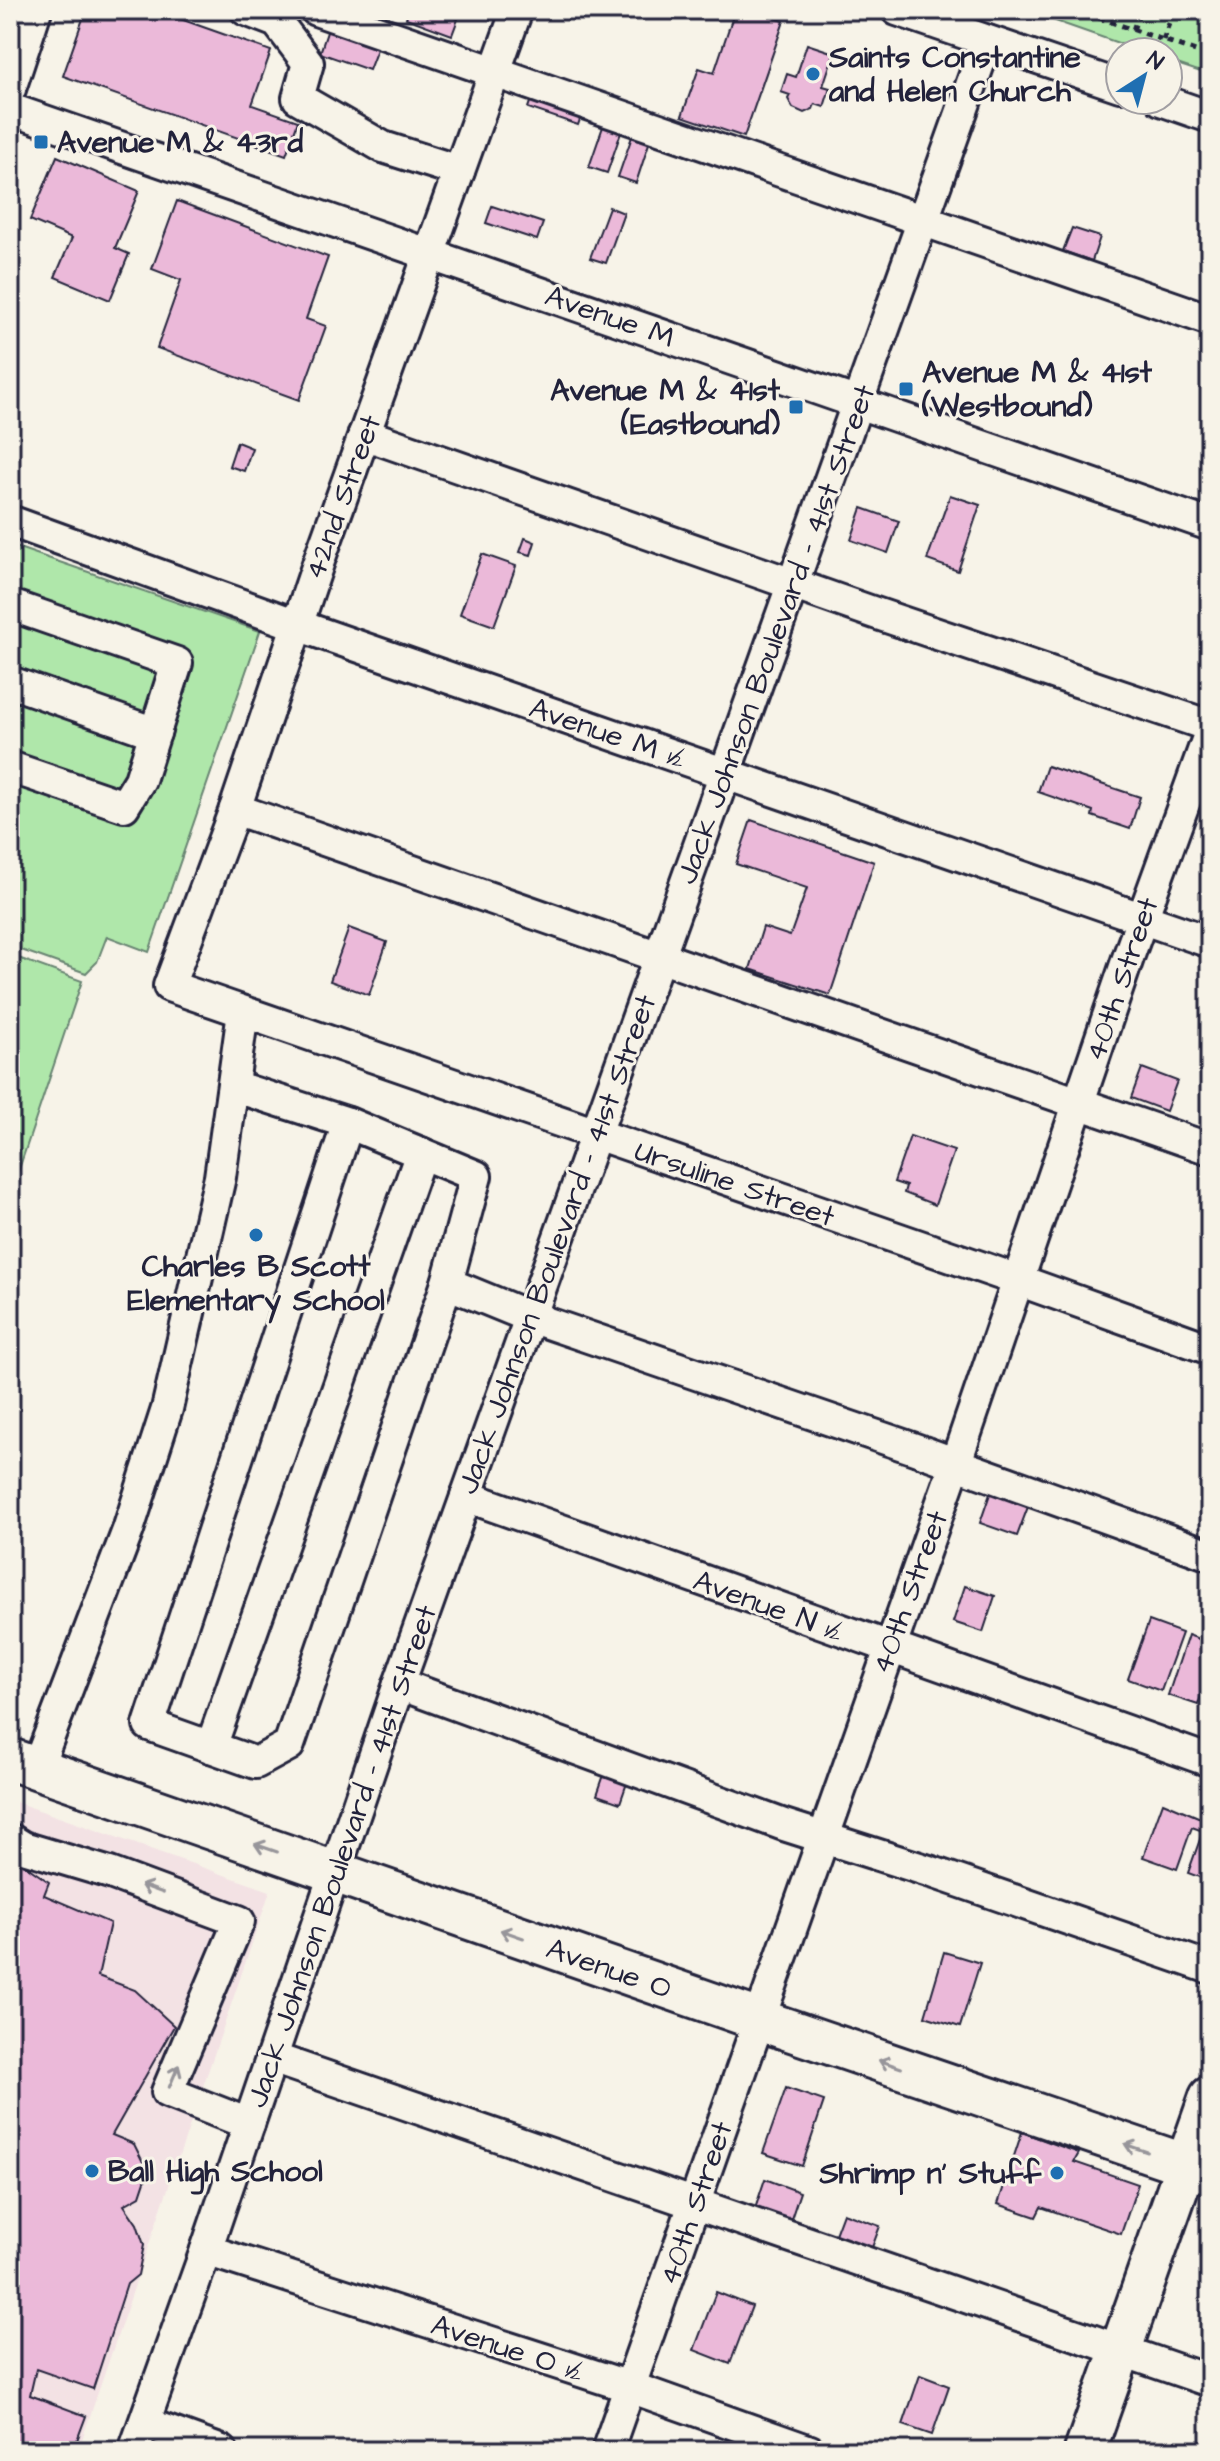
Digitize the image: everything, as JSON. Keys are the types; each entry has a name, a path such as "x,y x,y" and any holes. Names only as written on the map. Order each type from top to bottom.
{"main road":[{"name":"Avenue O","path":"24,1764 1198,2169"},
{"path":"1085,2451 1121,2351 1198,2169 1210,2097"}],"street":[{"path":"10,89 36,10"},
{"path":"246,10 277,22 308,63 298,98 383,147 459,171"},
{"path":"316,10 1210,320"},
{"name":"42nd Street","path":"169,986 235,809 364,434 517,10"},
{"path":"897,10 1104,81"},
{"name":"Jack Johnson Boulevard - 41st Street","path":"134,2451 206,2250 399,1684 987,41"},
{"path":"1184,108 1210,117"},
{"name":"Avenue M","path":"10,109 1210,525"},
{"path":"364,434 793,585 1210,726"},
{"name":"Avenue M ½","path":"10,521 297,625 1210,942"},
{"path":"10,605 177,663 140,780 124,806 10,767"},
{"path":"10,682 155,733"},
{"name":"40th Street","path":"607,2451 955,1465 1142,918 1210,732"},
{"path":"235,809 1210,1149"},
{"name":"Ursuline Street","path":"169,986 1210,1349"},
{"path":"24,1764 128,1530 167,1409 220,1177 243,1012"},
{"path":"233,1086 348,1123 476,1176 447,1283 289,1745 256,1763 149,1725 348,1123"},
{"path":"211,1747 421,1153"},
{"path":"447,1283 530,1317 1210,1555"},
{"name":"Avenue N ½","path":"466,1496 1210,1761"},
{"path":"399,1684 823,1838 1210,1968"},
{"path":"10,1839 23,1847 110,1873 239,1921 167,2092 249,2124"},
{"path":"272,2058 1210,2381"},
{"name":"Avenue O ½","path":"206,2250 630,2387 810,2451"},
{"path":"145,2423 222,2451"}],"path":[{"path":"1076,10 1151,36"},
{"path":"1106,20 1110,10"},
{"path":"1133,30 1140,10"},
{"path":"1164,36 1174,10"},
{"path":"1184,47 1210,56"}],"shaded area":[{"name":"Ball High School","path":"10,1800 270,1891 78,2451 10,2451"}],"green space":[{"path":"1024,10 1210,10 1210,75 1184,66 1184,36 1104,38"},
{"path":"10,545 260,631 149,952 107,936 97,962 86,973 10,946"},
{"path":"10,955 82,981 10,1196"}],"building":[{"path":"86,10 155,10 271,51 252,105 298,121 286,155 63,76"},
{"path":"409,10 433,10 458,19 452,35 406,18"},
{"path":"735,10 752,10 784,21 744,137 682,116 699,68 714,73"},
{"path":"330,23 380,41 369,70 320,53"},
{"path":"807,44 834,53 823,86 830,88 824,107 815,104 813,109 804,113 793,108 788,99 790,95 781,92 787,74 796,77"},
{"path":"534,91 584,108 578,125 528,108"},
{"path":"607,115 625,121 607,173 589,167"},
{"path":"636,125 653,131 636,183 618,177"},
{"path":"57,156 139,191 115,248 129,254 110,300 55,277 72,238 30,220"},
{"path":"177,201 328,257 306,319 326,326 299,400 157,348 181,280 152,269"},
{"path":"492,206 543,223 537,240 486,223"},
{"path":"609,207 624,213 606,263 590,258"},
{"path":"1072,228 1100,237 1092,261 1063,251"},
{"path":"237,442 252,448 244,471 229,466"},
{"path":"950,495 980,505 958,571 927,560"},
{"path":"862,508 899,521 888,553 851,540"},
{"path":"525,538 535,542 531,555 520,552"},
{"path":"482,554 516,566 494,626 460,614"},
{"path":"1047,766 1140,797 1130,829 1092,816 1093,811 1038,792"},
{"path":"751,820 874,862 830,995 750,969 763,927 790,936 807,888 736,864"},
{"path":"349,928 387,942 369,995 330,981"},
{"path":"1142,1068 1177,1081 1166,1111 1131,1098"},
{"path":"910,1136 954,1151 935,1205 904,1193 906,1186 894,1182"},
{"path":"991,1491 1029,1504 1017,1536 980,1523"},
{"path":"965,1586 995,1596 983,1632 953,1622"},
{"path":"1149,1621 1182,1633 1161,1691 1128,1679"},
{"path":"1188,1635 1210,1643 1210,1669 1198,1705 1168,1695"},
{"path":"605,1772 628,1780 620,1803 597,1795"},
{"path":"1163,1802 1210,1822 1210,1881 1188,1873 1203,1831 1192,1827 1177,1869 1143,1857"},
{"path":"10,1855 49,1882 44,1895 110,1923 98,1976 135,1990 174,2026 112,2135 134,2144 148,2172 140,2196 124,2205 137,2224 144,2245 138,2275 127,2284 93,2389 36,2369 30,2395 86,2416 73,2451 10,2451"},
{"path":"944,1952 980,1963 960,2027 925,2016"},
{"path":"786,2088 824,2101 802,2166 763,2153"},
{"name":"Shrimp n' Stuff","path":"1022,2132 1079,2153 1074,2162 1138,2184 1121,2234 1041,2207 1036,2217 998,2204"},
{"path":"765,2179 800,2192 790,2222 755,2209"},
{"path":"843,2213 880,2226 871,2250 834,2237"},
{"path":"716,2292 752,2306 730,2364 694,2350"},
{"path":"920,2375 949,2386 932,2435 903,2425"}],"place":[{"name":"Saints Constantine and Helen Church","path":"813,74"},
{"name":"Avenue M & 43rd","path":"41,142"},
{"name":"Avenue M & 41st (Westbound)","path":"906,389"},
{"name":"Avenue M & 41st (Eastbound)","path":"796,407"},
{"name":"Charles B Scott Elementary School","path":"256,1235"},
{"name":"Ball High School","path":"92,2171"},
{"name":"Shrimp n' Stuff","path":"1057,2173"}]}
